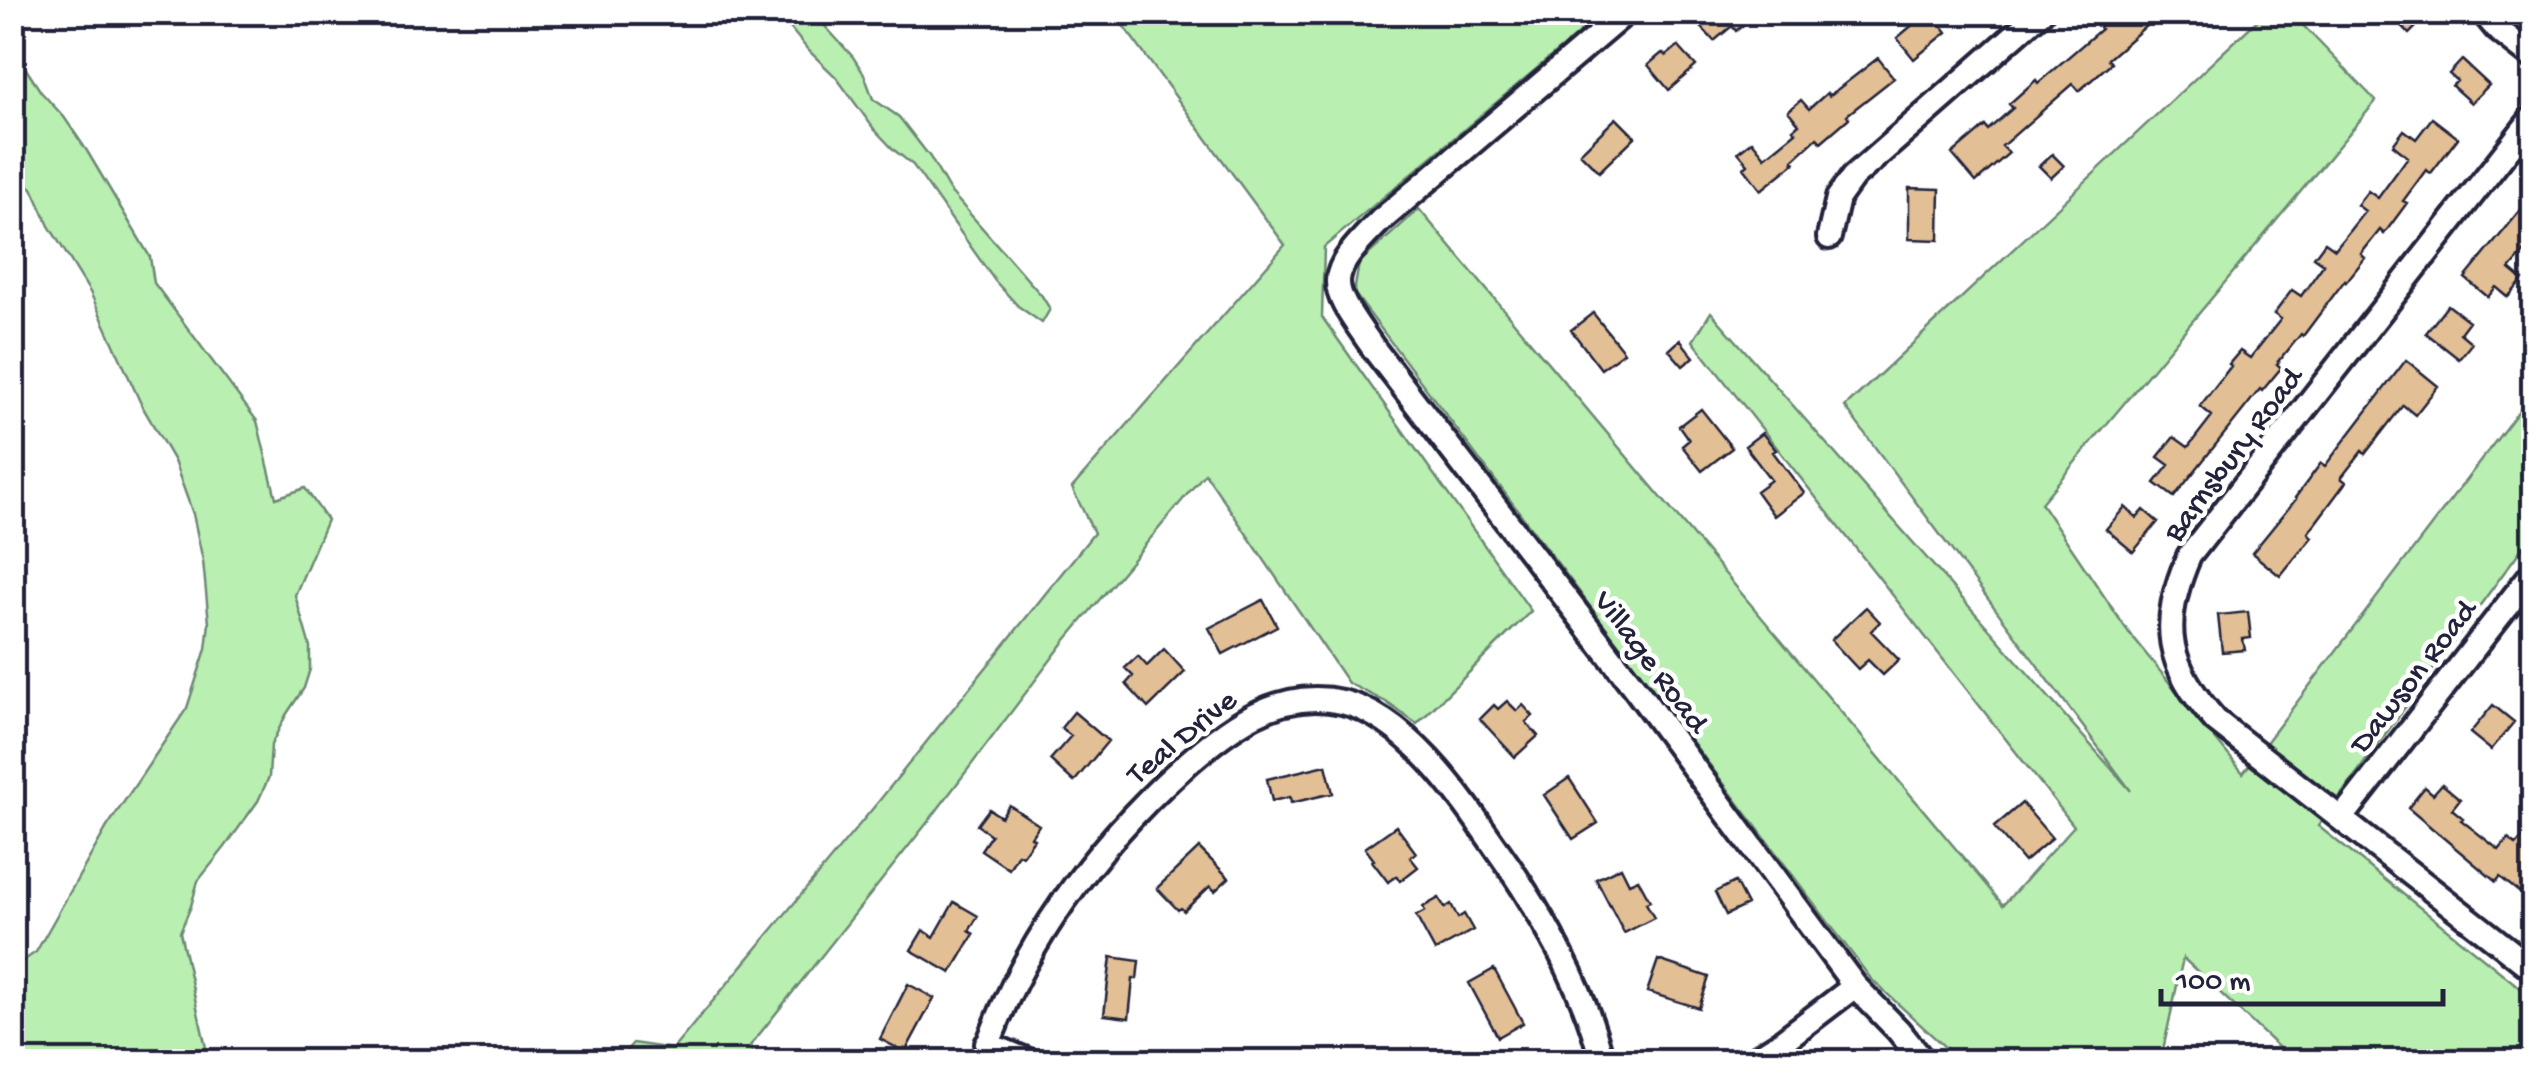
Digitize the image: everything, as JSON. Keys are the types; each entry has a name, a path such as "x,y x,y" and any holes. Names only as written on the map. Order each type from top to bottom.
{"street":[{"name":"Village Road","path":"1626,12 1355,244 1338,276 1338,291 1374,349 1637,691 1856,986 1924,1062"},
{"path":"1829,238 1838,198 1853,177 2040,12"},
{"path":"2484,12 2498,29 2534,58"},
{"name":"Barnsbury Road","path":"2534,116 2190,556 2172,606 2176,661 2181,675 2216,721 2534,970"},
{"name":"Dawson Road","path":"2341,819 2534,572"},
{"name":"Teal Drive","path":"985,1053 1025,966 1100,852 1145,803 1204,749 1257,713 1301,699 1346,703 1386,722 1411,742 1477,820 1541,918 1575,986 1602,1062"},
{"path":"1750,1062 1856,986"},
{"path":"985,1053 1032,1062"}],"green space":[{"path":"778,13 813,13 853,57 873,99 899,117 949,190 1042,296 1050,309 1042,323 1018,306 995,281 913,165 874,129 836,77"},
{"path":"1114,13 1603,13 1324,247 1322,317 1531,611 1417,724 1386,702 1348,683 1205,473 1065,641 750,1046 758,1061 617,1061 633,1043 673,1049 879,801 1094,533 1072,488 1285,245"},
{"path":"2265,13 2291,13 2376,101 2041,503 2129,633 2243,773 2533,392 2533,533 2318,826 2533,998 2533,1061 2293,1061 2183,958 2163,1061 1960,1061 1871,979 1354,293 1359,263 1419,209 2003,905 2074,826 1693,341 1711,312 2131,791 1845,407"},
{"path":"13,49 87,151 150,257 154,283 257,421 276,498 305,488 327,520 295,595 310,647 310,669 304,688 271,745 269,777 258,801 198,881 180,932 209,1061 13,1061 13,968 36,952 107,827 187,708 206,649 209,623 203,561 193,514 174,461 142,406 90,292 49,226 32,188 13,174"}],"building":[{"path":"1706,12 1759,12 1736,31 1732,26 1714,41 1696,21"},
{"path":"1928,12 1947,32 1914,59 1897,38"},
{"path":"2116,12 2162,12 2108,59 2111,63 2079,91 2073,84 2002,146 2009,153 1976,182 1952,154 1985,126 1988,130 2013,108 2009,104 2101,29"},
{"path":"2388,12 2431,12 2409,34"},
{"path":"1678,46 1696,66 1669,90 1648,65"},
{"path":"1878,58 1894,78 1847,115 1849,118 1821,142 1817,138 1793,160 1795,163 1761,190 1744,168 1748,164 1738,152 1752,141 1765,157 1796,132 1793,129 1799,124 1788,111 1801,100 1809,109"},
{"path":"2462,60 2489,85 2471,103 2452,86 2457,81 2449,74"},
{"path":"1616,118 1635,137 1599,172 1580,153"},
{"path":"2432,118 2458,138 2431,173 2426,170 2384,234 2380,230 2361,254 2365,258 2277,364 2281,368 2174,497 2155,483 2169,465 2158,457 2174,437 2188,447 2212,416 2200,406 2229,364 2240,351 2250,358 2281,319 2274,314 2292,290 2301,296 2324,264 2314,257 2325,242 2335,249 2365,211 2357,205 2368,191 2378,198 2408,157 2393,145 2404,130 2416,139"},
{"path":"2052,154 2064,166 2051,178 2039,166"},
{"path":"1909,188 1940,189 1939,240 1909,239"},
{"path":"2534,194 2534,241 2510,269 2523,280 2508,297 2496,287 2488,297 2465,278"},
{"path":"2448,305 2469,321 2460,333 2472,343 2459,359 2426,333"},
{"path":"1593,313 1624,352 1601,369 1571,330"},
{"path":"1680,340 1694,357 1683,366 1669,350"},
{"path":"2406,360 2438,386 2415,415 2403,405 2365,454 2362,451 2341,478 2346,482 2308,533 2312,537 2280,576 2252,553"},
{"path":"1701,409 1732,448 1702,471 1682,446 1689,440 1679,426"},
{"path":"1762,433 1804,493 1774,516 1756,491 1771,480 1745,446"},
{"path":"2125,507 2137,518 2144,510 2158,522 2133,552 2106,529"},
{"path":"1263,600 1277,626 1223,654 1209,628"},
{"path":"1866,607 1880,622 1871,631 1899,660 1883,675 1868,660 1858,669 1831,640"},
{"path":"2248,612 2251,638 2243,639 2245,650 2222,652 2218,615"},
{"path":"1164,649 1185,672 1148,708 1126,684 1133,676 1125,668 1138,656 1147,666"},
{"path":"1507,701 1517,711 1523,705 1533,716 1526,722 1538,736 1515,757 1480,719 1494,705 1498,709"},
{"path":"2493,705 2514,722 2491,750 2470,733"},
{"path":"1074,712 1108,741 1074,782 1050,760 1071,736 1061,728"},
{"path":"1326,765 1333,793 1291,803 1290,797 1272,801 1267,779"},
{"path":"1569,778 1598,823 1573,839 1544,795"},
{"path":"2442,784 2460,799 2452,809 2461,820 2499,850 2508,839 2516,845 2534,825 2534,904 2500,877 2496,882 2408,808 2425,787 2433,794"},
{"path":"2022,803 2052,838 2024,862 1994,827"},
{"path":"1009,805 1039,825 1031,837 1034,839 1009,869 981,850 991,835 977,825 989,809 1001,817"},
{"path":"1396,826 1416,853 1410,857 1418,867 1400,881 1397,876 1388,882 1365,848"},
{"path":"1199,848 1229,878 1215,891 1210,886 1184,911 1178,910 1157,888"},
{"path":"1621,867 1629,883 1638,879 1654,918 1624,933 1596,879"},
{"path":"1735,882 1747,905 1726,915 1715,892"},
{"path":"1439,898 1445,908 1451,904 1458,918 1464,914 1473,930 1435,951 1416,916"},
{"path":"954,902 978,916 969,931 974,934 951,973 911,950 923,930 934,937"},
{"path":"1111,957 1139,961 1129,1018 1104,1015"},
{"path":"1658,960 1709,977 1699,1008 1647,992"},
{"path":"1494,969 1523,1023 1498,1037 1469,983"},
{"path":"908,984 934,998 905,1052 880,1039"}]}
